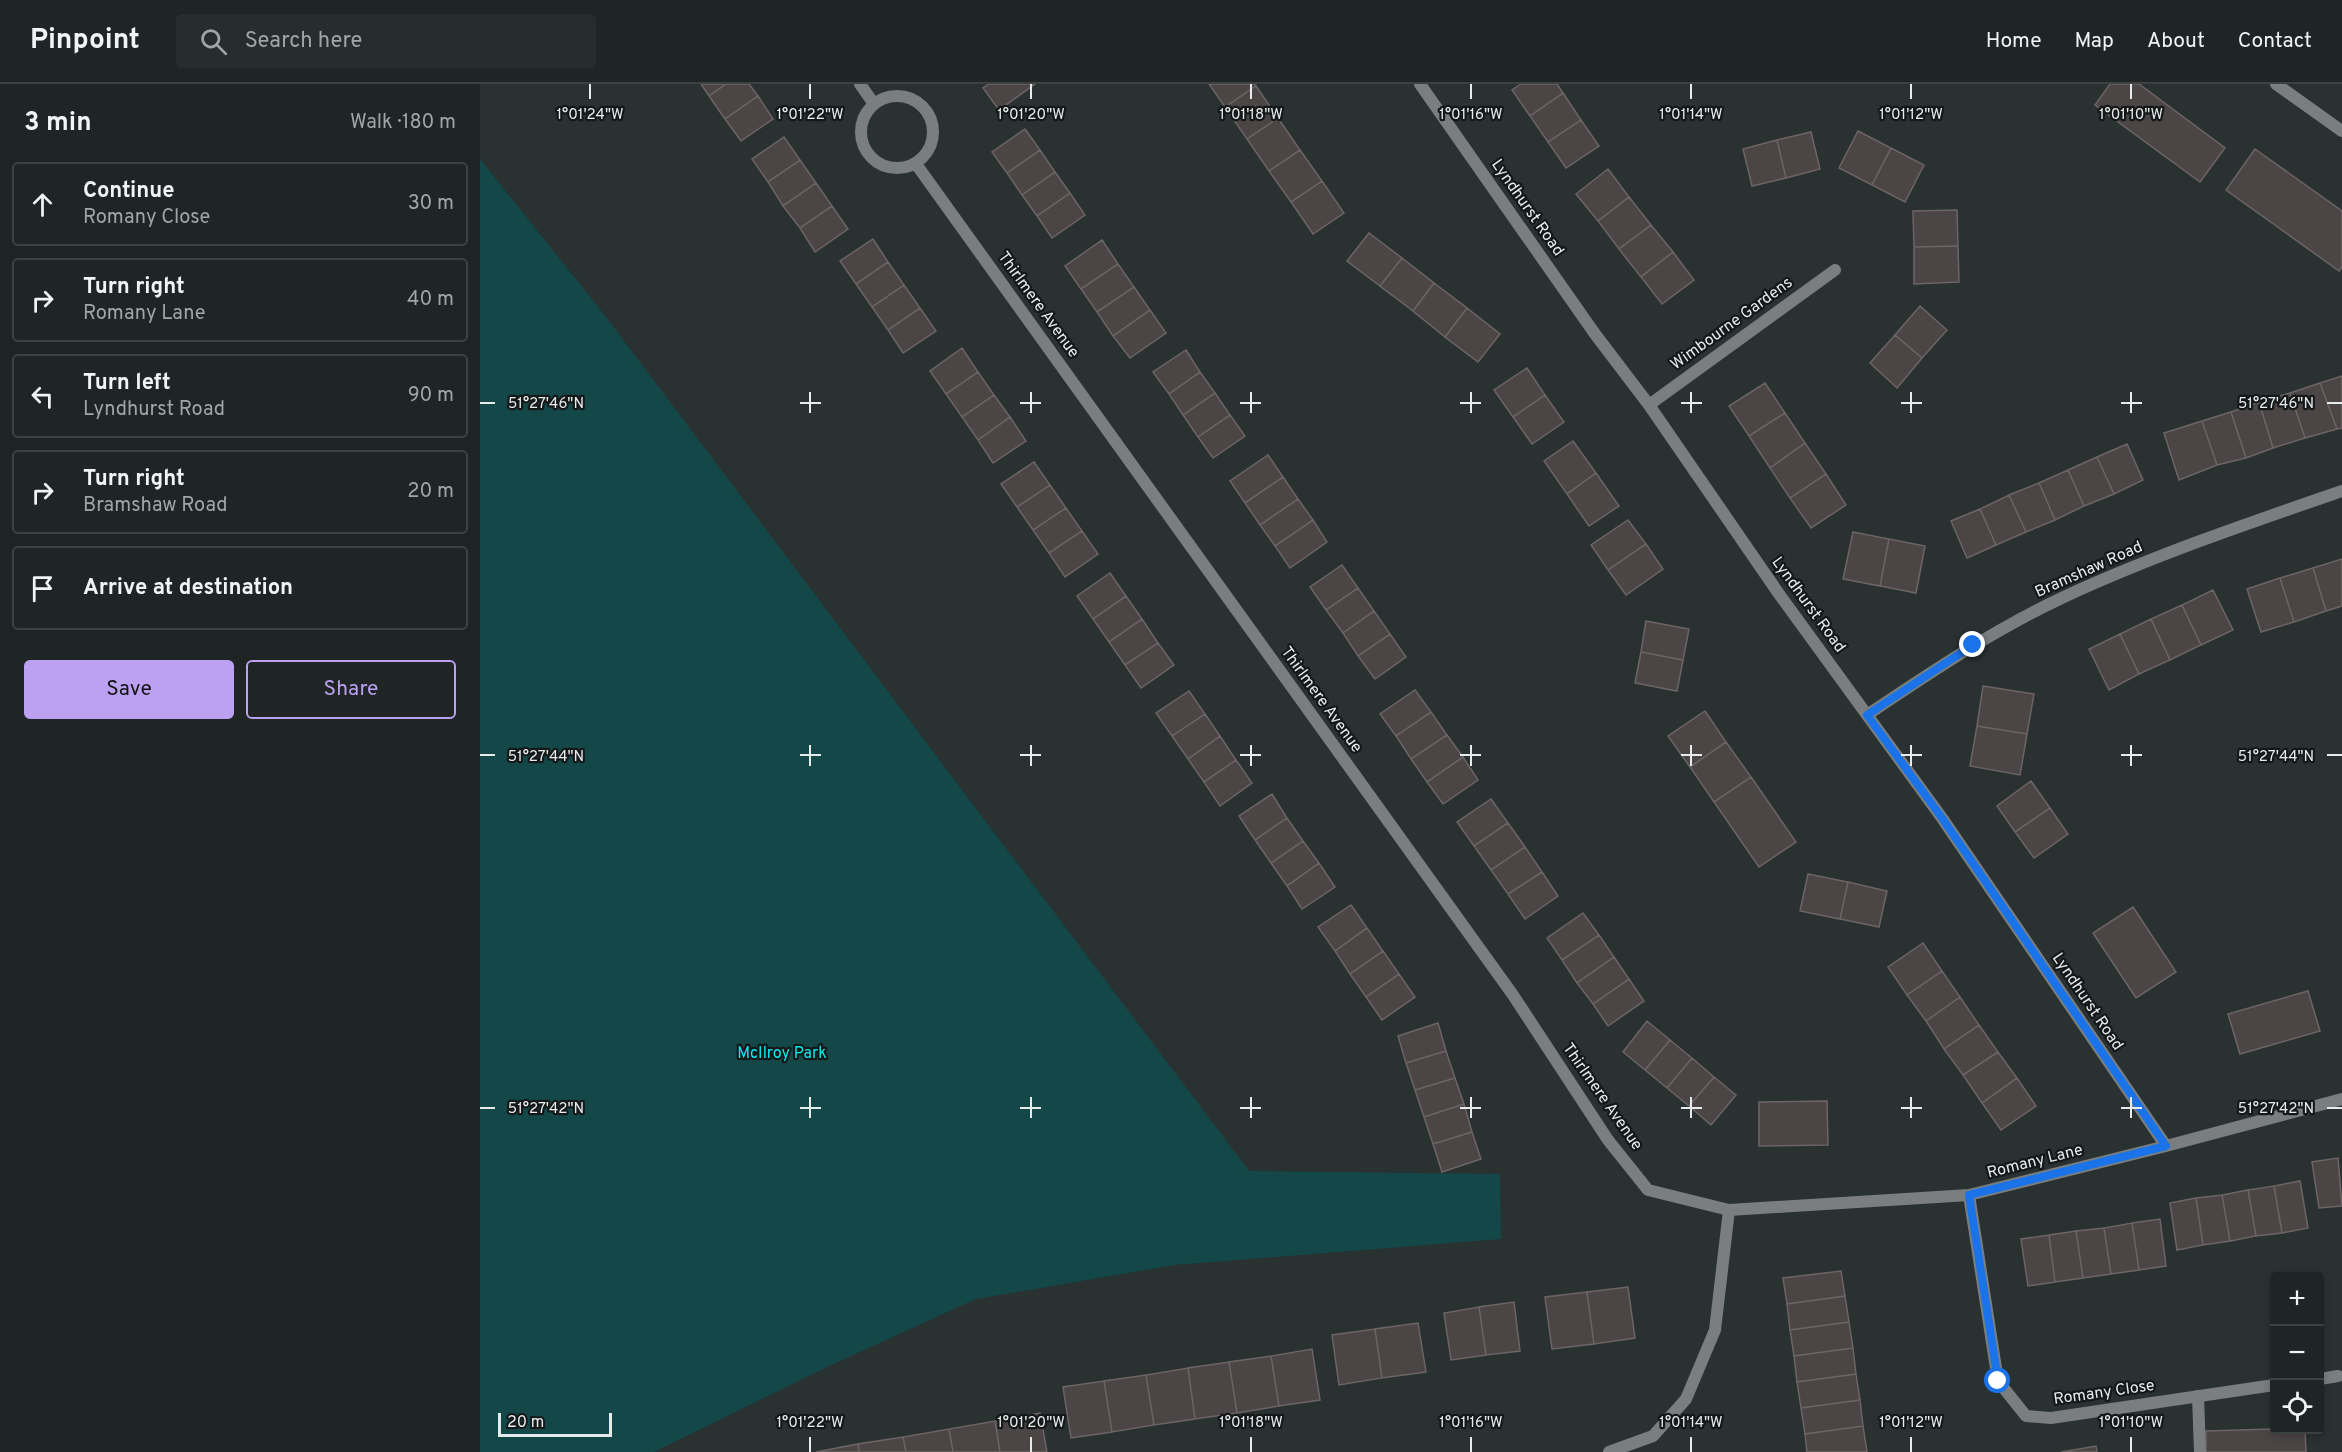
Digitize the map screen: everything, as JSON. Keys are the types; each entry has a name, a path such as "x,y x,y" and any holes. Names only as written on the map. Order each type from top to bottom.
{"street":[{"path":"860,84 874,104"},
{"name":"Lyndhurst Road","path":"1420,84 1595,334 1649,405 1779,594 1942,818 2166,1146"},
{"path":"2276,84 2342,131"},
{"path":"908,97 927,111 934,134 932,146 916,164 906,168 884,167 867,153 860,133 862,122 874,104 884,98 908,97"},
{"name":"Thirlmere Avenue","path":"916,164 1506,986 1608,1140 1648,1190 1729,1210"},
{"name":"Wimbourne Gardens","path":"1649,405 1835,270"},
{"name":"Bramshaw Road","path":"1867,715 1973,645 2065,596 2195,542 2342,491"},
{"name":"Romany Lane","path":"1729,1210 1969,1195 2342,1099"},
{"name":"Romany Close","path":"1969,1195 1998,1381 2026,1416 2051,1418 2270,1386"},
{"path":"1609,1452 1653,1436 1686,1399 1715,1330 1729,1210"},
{"path":"2324,1378 2338,1376"},
{"path":"2198,1396 2200,1452"}],"green space":[{"name":"McIlroy Park","path":"480,159 603,313 1249,1171 1500,1174 1501,1239 1175,1265 976,1299 829,1366 654,1452 480,1452"}],"building":[{"path":"701,84 726,84 709,96"},
{"path":"726,84 749,84 758,96 725,119 709,96"},
{"path":"989,84 1035,84 999,110 983,88"},
{"path":"1209,84 1254,84 1256,86 1225,107"},
{"path":"1521,84 1557,84 1563,93 1530,116 1512,90"},
{"path":"2110,84 2139,84 2225,148 2200,182 2095,105"},
{"path":"1256,86 1278,118 1247,139 1225,107"},
{"path":"1563,93 1581,120 1548,142 1530,116"},
{"path":"758,96 773,119 741,141 725,119"},
{"path":"1278,118 1300,150 1269,171 1247,139"},
{"path":"1581,120 1599,146 1566,168 1548,142"},
{"path":"1025,129 1040,150 1007,173 992,152"},
{"path":"1858,131 1891,148 1872,185 1839,168"},
{"path":"1811,132 1820,169 1786,178 1777,140"},
{"path":"784,137 800,160 768,182 752,159"},
{"path":"1777,140 1786,178 1752,186 1743,149"},
{"path":"1891,148 1924,165 1905,202 1872,185"},
{"path":"2255,149 2342,211 2342,267 2339,271 2226,190"},
{"path":"1040,150 1055,172 1022,195 1007,173"},
{"path":"1300,150 1322,181 1291,202 1269,171"},
{"path":"800,160 816,183 783,206 768,182"},
{"path":"1608,169 1629,197 1598,221 1576,194"},
{"path":"1055,172 1070,193 1037,216 1022,195"},
{"path":"1322,181 1344,213 1313,234 1291,202"},
{"path":"816,183 832,206 800,228 783,206"},
{"path":"1070,193 1085,215 1052,238 1037,216"},
{"path":"1629,197 1651,225 1619,249 1598,221"},
{"path":"832,206 848,229 815,252 800,228"},
{"path":"1957,210 1958,246 1914,247 1913,211"},
{"path":"1651,225 1673,252 1641,277 1619,249"},
{"path":"1369,233 1402,258 1380,286 1347,261"},
{"path":"873,239 888,262 856,284 840,261"},
{"path":"1102,240 1118,264 1081,289 1065,266"},
{"path":"1958,246 1959,282 1914,284 1914,247"},
{"path":"1673,252 1694,280 1662,304 1641,277"},
{"path":"1402,258 1434,283 1413,311 1380,286"},
{"path":"888,262 904,285 872,307 856,284"},
{"path":"1118,264 1134,287 1097,312 1081,289"},
{"path":"1434,283 1467,308 1445,337 1413,311"},
{"path":"904,285 920,308 888,330 872,307"},
{"path":"1134,287 1150,310 1113,336 1097,312"},
{"path":"1920,306 1947,330 1922,358 1895,335"},
{"path":"920,308 936,331 903,353 888,330"},
{"path":"1467,308 1500,334 1478,362 1445,337"},
{"path":"1150,310 1166,333 1130,358 1113,336"},
{"path":"1895,335 1922,358 1897,388 1870,363"},
{"path":"962,348 978,372 946,394 930,371"},
{"path":"1186,350 1200,372 1169,394 1153,372"},
{"path":"1527,368 1545,395 1513,417 1494,390"},
{"path":"978,372 994,395 962,417 946,394"},
{"path":"1200,372 1215,393 1183,415 1169,394"},
{"path":"2342,376 2342,428 2337,429 2320,383"},
{"path":"1765,383 1785,413 1749,436 1729,406"},
{"path":"2320,383 2337,429 2305,438 2290,393"},
{"path":"1215,393 1230,415 1198,437 1183,415"},
{"path":"2290,393 2305,438 2273,448 2259,402"},
{"path":"994,395 1010,417 978,440 962,417"},
{"path":"1545,395 1564,422 1532,444 1513,417"},
{"path":"2259,402 2273,448 2246,458 2231,412"},
{"path":"2231,412 2246,458 2217,465 2202,421"},
{"path":"1785,413 1805,443 1770,468 1749,436"},
{"path":"1230,415 1245,436 1213,458 1198,437"},
{"path":"1010,417 1026,441 993,463 978,440"},
{"path":"2202,421 2217,465 2179,480 2164,433"},
{"path":"1573,441 1596,473 1567,494 1544,461"},
{"path":"1805,443 1826,474 1790,498 1770,468"},
{"path":"2127,444 2143,480 2114,494 2097,457"},
{"path":"1268,455 1283,477 1245,503 1230,481"},
{"path":"2097,457 2114,494 2084,506 2068,470"},
{"path":"1034,462 1050,485 1017,507 1001,484"},
{"path":"2068,470 2084,506 2055,520 2039,483"},
{"path":"1596,473 1619,506 1589,526 1567,494"},
{"path":"1826,474 1846,505 1811,528 1790,498"},
{"path":"1283,477 1298,499 1260,525 1245,503"},
{"path":"2039,483 2055,520 2026,532 2009,495"},
{"path":"1050,485 1066,508 1033,530 1017,507"},
{"path":"2009,495 2026,532 1996,545 1980,509"},
{"path":"1298,499 1313,520 1275,546 1260,525"},
{"path":"1066,508 1082,531 1049,553 1033,530"},
{"path":"1980,509 1996,545 1967,558 1951,521"},
{"path":"1313,520 1327,542 1290,568 1275,546"},
{"path":"1628,520 1646,544 1608,570 1591,545"},
{"path":"1082,531 1098,554 1065,577 1049,553"},
{"path":"1853,532 1889,539 1880,586 1843,579"},
{"path":"1889,539 1925,546 1916,593 1880,586"},
{"path":"1646,544 1663,569 1626,595 1608,570"},
{"path":"2342,559 2342,606 2326,611 2313,568"},
{"path":"1342,565 1358,588 1326,610 1310,587"},
{"path":"2313,568 2326,611 2294,622 2280,578"},
{"path":"1110,573 1126,596 1093,619 1077,596"},
{"path":"2280,578 2294,622 2261,632 2247,589"},
{"path":"1358,588 1374,611 1343,633 1326,610"},
{"path":"2213,590 2233,630 2201,645 2182,605"},
{"path":"1126,596 1142,619 1109,642 1093,619"},
{"path":"2182,605 2201,645 2170,660 2151,619"},
{"path":"1374,611 1390,634 1358,656 1343,633"},
{"path":"1142,619 1158,643 1125,665 1109,642"},
{"path":"2151,619 2170,660 2139,674 2120,634"},
{"path":"1646,621 1689,629 1683,660 1641,652"},
{"path":"1390,634 1406,657 1375,679 1358,656"},
{"path":"2120,634 2139,674 2109,690 2089,649"},
{"path":"1158,643 1174,665 1141,688 1125,665"},
{"path":"1641,652 1683,660 1677,691 1635,683"},
{"path":"1983,686 2034,694 2027,734 1977,726"},
{"path":"1415,690 1431,712 1396,736 1380,714"},
{"path":"1189,691 1205,714 1172,736 1156,713"},
{"path":"1705,711 1726,742 1690,767 1668,736"},
{"path":"1431,712 1447,735 1411,759 1396,736"},
{"path":"1205,714 1220,736 1188,759 1172,736"},
{"path":"1977,726 2027,734 2020,775 1970,766"},
{"path":"1447,735 1463,757 1427,782 1411,759"},
{"path":"1220,736 1236,760 1204,782 1188,759"},
{"path":"1726,742 1751,777 1714,802 1690,767"},
{"path":"1463,757 1478,780 1443,804 1427,782"},
{"path":"1236,760 1252,783 1220,806 1204,782"},
{"path":"1751,777 1796,842 1759,867 1714,802"},
{"path":"2031,781 2050,808 2015,832 1997,806"},
{"path":"1272,794 1287,818 1255,840 1239,816"},
{"path":"1491,799 1508,823 1474,846 1457,822"},
{"path":"2050,808 2068,834 2034,858 2015,832"},
{"path":"1287,818 1303,841 1271,863 1255,840"},
{"path":"1508,823 1525,847 1491,870 1474,846"},
{"path":"1303,841 1319,863 1287,886 1271,863"},
{"path":"1525,847 1542,872 1508,894 1491,870"},
{"path":"1319,863 1335,887 1302,909 1287,886"},
{"path":"1542,872 1558,896 1525,919 1508,894"},
{"path":"1808,874 1848,882 1840,919 1800,911"},
{"path":"1848,882 1887,891 1879,927 1840,919"},
{"path":"1351,905 1367,928 1335,951 1318,927"},
{"path":"2133,907 2176,972 2136,998 2093,933"},
{"path":"1583,913 1599,935 1562,960 1547,938"},
{"path":"1367,928 1383,951 1350,974 1335,951"},
{"path":"1599,935 1614,957 1577,983 1562,960"},
{"path":"1923,943 1942,971 1907,995 1888,967"},
{"path":"1383,951 1399,974 1366,997 1350,974"},
{"path":"1614,957 1629,979 1593,1004 1577,983"},
{"path":"1942,971 1960,997 1926,1021 1907,995"},
{"path":"1399,974 1415,997 1382,1020 1366,997"},
{"path":"1629,979 1644,1001 1608,1026 1593,1004"},
{"path":"2308,991 2320,1031 2240,1054 2228,1014"},
{"path":"1960,997 1979,1025 1944,1049 1926,1021"},
{"path":"1647,1021 1670,1040 1645,1070 1623,1052"},
{"path":"1438,1023 1446,1051 1406,1063 1398,1036"},
{"path":"1979,1025 1998,1052 1963,1075 1944,1049"},
{"path":"1670,1040 1692,1058 1667,1088 1645,1070"},
{"path":"1446,1051 1455,1078 1415,1090 1406,1063"},
{"path":"1998,1052 2017,1078 1982,1103 1963,1075"},
{"path":"1692,1058 1714,1077 1689,1106 1667,1088"},
{"path":"1714,1077 1736,1095 1711,1125 1689,1106"},
{"path":"1455,1078 1464,1104 1424,1117 1415,1090"},
{"path":"2017,1078 2036,1106 2001,1130 1982,1103"},
{"path":"1827,1101 1828,1145 1759,1146 1759,1102"},
{"path":"1464,1104 1472,1132 1433,1144 1424,1117"},
{"path":"1472,1132 1481,1159 1442,1172 1433,1144"},
{"path":"2338,1158 2342,1206 2319,1208 2312,1162"},
{"path":"2300,1181 2308,1228 2282,1233 2274,1186"},
{"path":"2274,1186 2282,1233 2256,1236 2248,1190"},
{"path":"2248,1190 2256,1236 2230,1241 2222,1195"},
{"path":"2222,1195 2230,1241 2203,1245 2196,1198"},
{"path":"2196,1198 2203,1245 2177,1250 2170,1203"},
{"path":"2160,1219 2166,1266 2139,1270 2132,1223"},
{"path":"2132,1223 2139,1270 2111,1274 2104,1228"},
{"path":"2104,1228 2111,1274 2083,1278 2076,1231"},
{"path":"2076,1231 2083,1278 2055,1282 2049,1235"},
{"path":"2049,1235 2055,1282 2028,1286 2021,1239"},
{"path":"1841,1271 1845,1296 1787,1304 1783,1278"},
{"path":"1628,1287 1635,1338 1594,1344 1587,1292"},
{"path":"1587,1292 1594,1344 1552,1349 1545,1297"},
{"path":"1845,1296 1849,1322 1790,1330 1787,1304"},
{"path":"1514,1302 1520,1351 1486,1355 1479,1307"},
{"path":"1479,1307 1486,1355 1451,1360 1444,1313"},
{"path":"1849,1322 1853,1348 1794,1356 1790,1330"},
{"path":"1418,1323 1426,1372 1382,1378 1375,1329"},
{"path":"1375,1329 1382,1378 1339,1385 1332,1335"},
{"path":"1853,1348 1856,1374 1797,1382 1794,1356"},
{"path":"1312,1349 1320,1400 1279,1406 1271,1356"},
{"path":"1271,1356 1279,1406 1237,1413 1229,1362"},
{"path":"1229,1362 1237,1413 1195,1419 1188,1368"},
{"path":"1188,1368 1195,1419 1154,1425 1146,1375"},
{"path":"1856,1374 1860,1400 1801,1408 1797,1382"},
{"path":"1146,1375 1154,1425 1112,1432 1104,1381"},
{"path":"1104,1381 1112,1432 1071,1438 1063,1387"},
{"path":"1860,1400 1863,1426 1805,1434 1801,1408"},
{"path":"1040,1413 1047,1452 1000,1452 995,1421"},
{"path":"995,1421 1000,1452 953,1452 949,1429"},
{"path":"1863,1426 1867,1452 1807,1452 1805,1434"},
{"path":"949,1429 953,1452 906,1452 903,1437"},
{"path":"2270,1429 2270,1434 2305,1434 2306,1452 2206,1452 2206,1431"},
{"path":"903,1437 906,1452 859,1452 858,1444"},
{"path":"858,1444 859,1452 816,1452"},
{"path":"2096,1446 2097,1452 2061,1452"}],"route":[{"path":"1973,645 1867,715 1942,818 2166,1146 1969,1195 1998,1381"}]}
